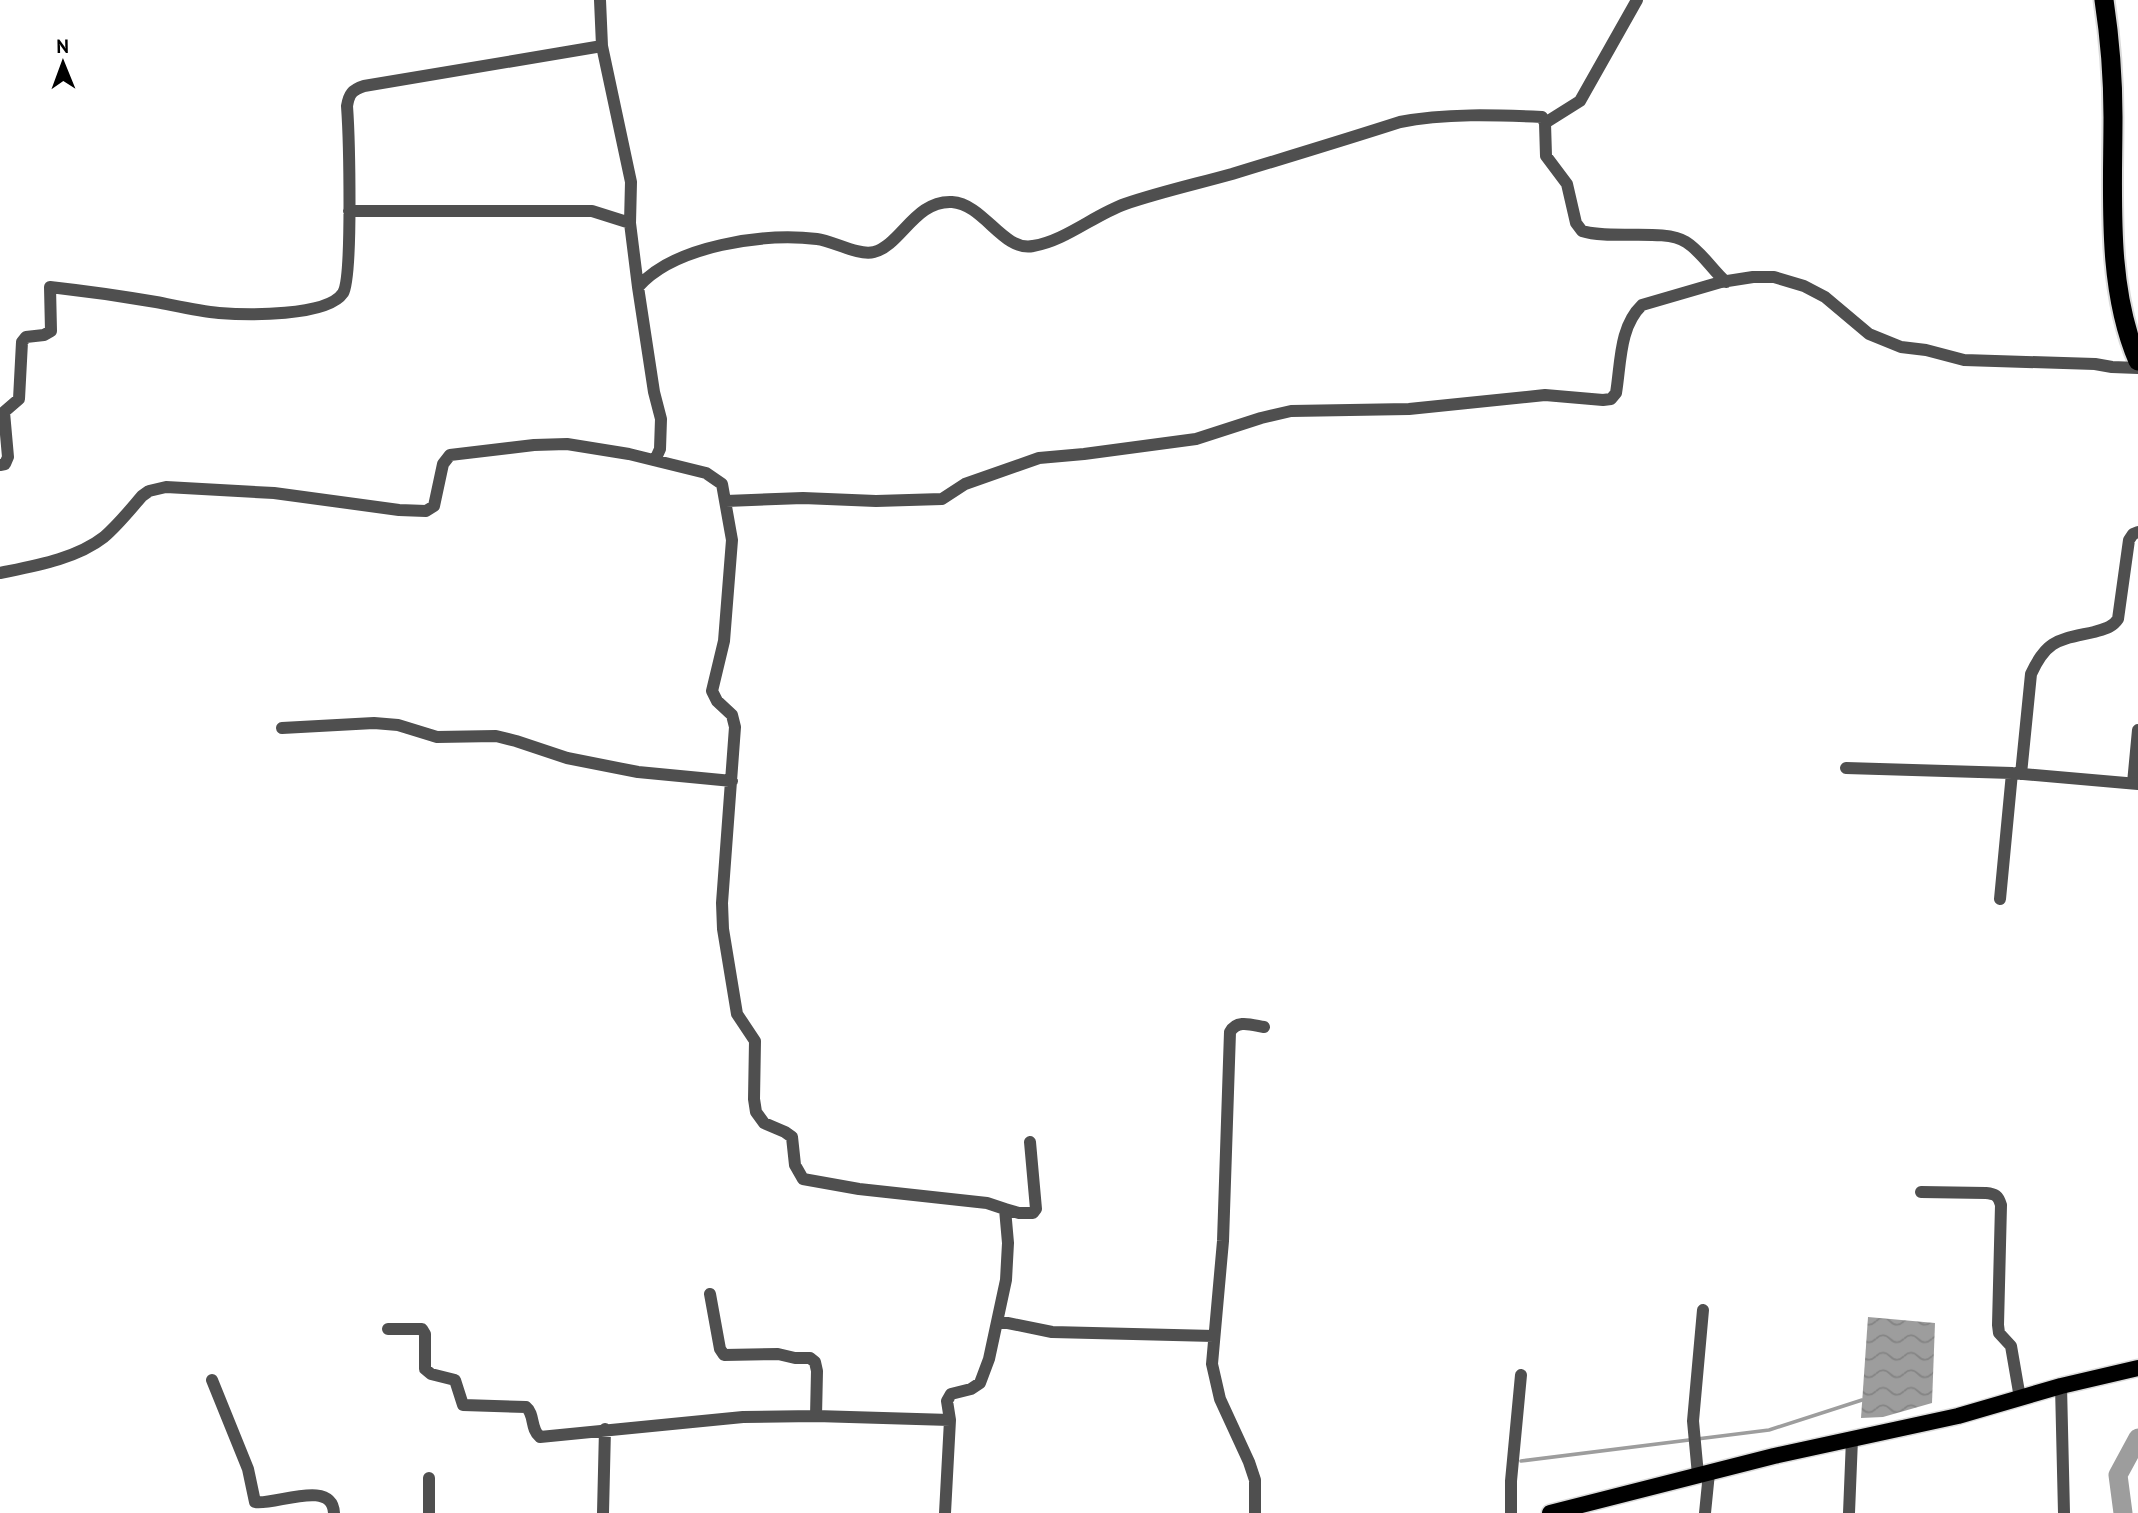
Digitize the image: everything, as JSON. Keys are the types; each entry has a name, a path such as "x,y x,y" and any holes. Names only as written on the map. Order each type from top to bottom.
{"highway":[{"path":"2104,0 2112,84 2112,196 2116,261 2124,315 2138,361"}],"main road":[{"path":"1550,1513 1703,1474 1958,1416 2061,1386 2138,1368"}],"street":[{"path":"600,0 602,46 631,183 630,223 638,286 654,392 661,419 660,449 655,460"},
{"path":"1545,123 1580,101 1637,0"},
{"path":"0,465 8,461 3,416 19,399 23,340 51,331 50,287 219,313 269,313 314,309 331,303 342,294 347,283 347,106 348,97 353,90 602,46"},
{"path":"638,286 648,275 671,262 701,250 733,242 819,239 865,253 874,252 886,246 910,220 936,205 951,202 969,206 1017,246 1030,247 1044,244 1122,205 1400,122 1419,118 1537,117 1542,117 1545,123 1545,150 1548,161 1567,184 1576,223 1582,231 1613,236 1676,237 1688,243 1726,282"},
{"path":"349,211 592,211 630,223"},
{"path":"726,501 803,498 876,501 942,499 965,484 1039,458 1196,439 1291,411 1409,409 1545,396 1611,399 1616,393 1626,329 1642,305 1753,277 1774,277 1804,286 1825,297 1869,334 1901,347 1926,350 1964,360 2138,368"},
{"path":"0,573 83,549 104,537 142,496 149,491 166,487 274,493 399,510 426,511 434,506 446,458 455,454 567,444 599,448 706,473 722,484 732,540 724,641 712,691 734,722 735,755 724,867 723,929 737,1014 755,1041 754,1099 759,1118 792,1137 795,1165 803,1180 987,1203 1028,1214 1036,1209 1030,1142"},
{"path":"2000,899 2031,674 2044,650 2059,640 2114,625 2121,607 2129,540 2138,532"},
{"path":"282,728 374,723 398,725 443,737 496,736 567,758 638,772 732,781"},
{"path":"1846,768 2017,774 2136,784 2138,730"},
{"path":"1255,1513 1255,1480 1220,1399 1212,1364 1223,1241 1230,1032 1231,1028 1238,1024 1264,1027"},
{"path":"1921,1192 1986,1193 1998,1196 2001,1205 1998,1325 1999,1333 2011,1346 2020,1398"},
{"path":"945,1513 950,1420 947,1401 951,1394 971,1389 980,1383 989,1359 1006,1280 1008,1243 1005,1209"},
{"path":"710,1294 720,1349 724,1354 778,1354 810,1358 816,1362 816,1416"},
{"path":"1703,1310 1693,1422 1703,1474 1705,1513"},
{"path":"998,1321 1052,1332 1214,1336"},
{"path":"388,1329 422,1329 425,1369 431,1374 455,1380 463,1405 526,1407 530,1412 535,1433 540,1437 743,1417 950,1420"},
{"path":"1511,1513 1511,1480 1521,1374"},
{"path":"212,1380 248,1468 254,1502 319,1496 332,1502 334,1513"},
{"path":"2061,1386 2064,1513"},
{"path":"603,1513 605,1429"},
{"path":"1849,1513 1852,1439"},
{"path":"429,1478 429,1513"}],"water":[{"path":"1868,1317 1935,1323 1932,1403 1883,1417 1861,1418"}],"waterway":[{"path":"1521,1461 1769,1430 1862,1400"},
{"path":"2123,1513 2118,1475 2138,1438"}]}
